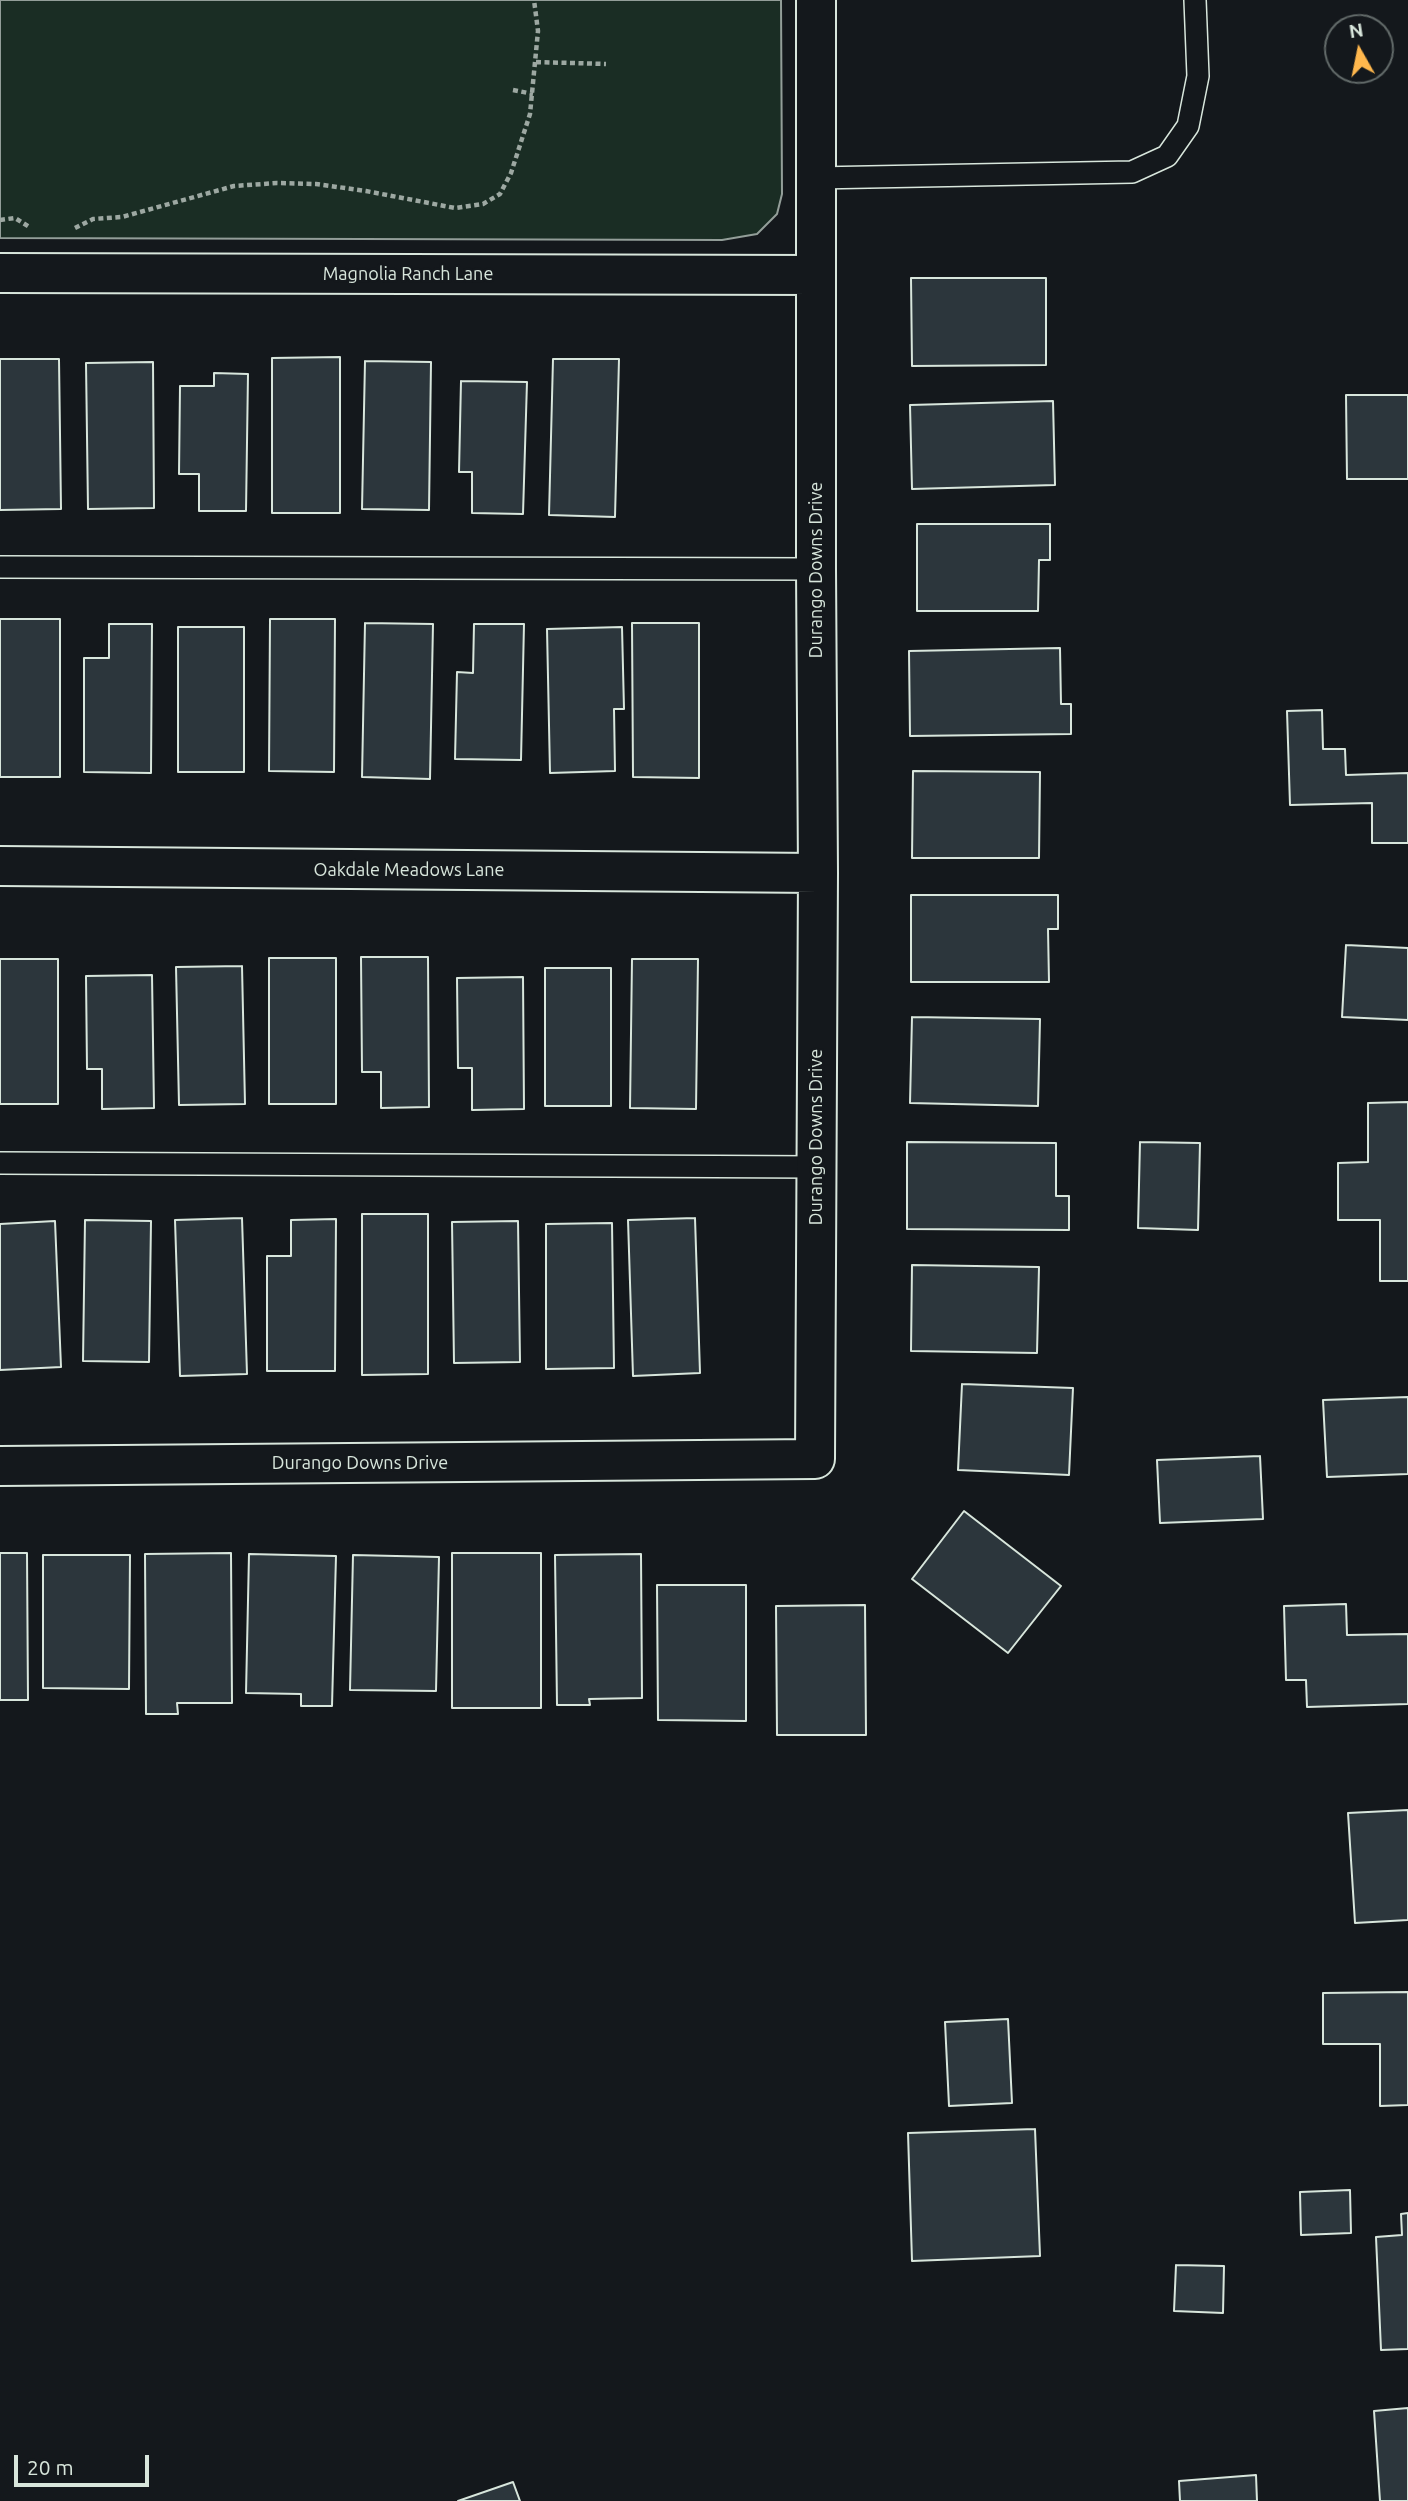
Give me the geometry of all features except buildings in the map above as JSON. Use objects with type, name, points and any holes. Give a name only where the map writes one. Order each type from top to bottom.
[{"type":"street","name":"Durango Downs Drive","points":[[0,1466],[815,1460],[818,873],[816,0]]},
{"type":"street","name":"Magnolia Ranch Lane","points":[[0,273],[816,275]]},
{"type":"street","name":"Oakdale Meadows Lane","points":[[0,866],[818,873]]},
{"type":"lane","points":[[816,178],[1132,172],[1167,156],[1188,125],[1198,76],[1195,0]]},
{"type":"lane","points":[[0,567],[816,569]]},
{"type":"lane","points":[[0,1163],[816,1167]]},
{"type":"path","points":[[65,228],[77,228],[93,219],[122,217],[234,186],[277,183],[316,184],[366,191],[455,208],[483,204],[500,194],[522,144],[537,62],[538,31],[534,0]]},
{"type":"path","points":[[537,62],[606,64]]},
{"type":"path","points":[[513,90],[533,94]]},
{"type":"path","points":[[0,220],[15,218],[29,228],[41,228]]},
{"type":"green space","points":[[0,0],[781,0],[782,194],[777,214],[757,234],[722,240],[0,238]]}]
